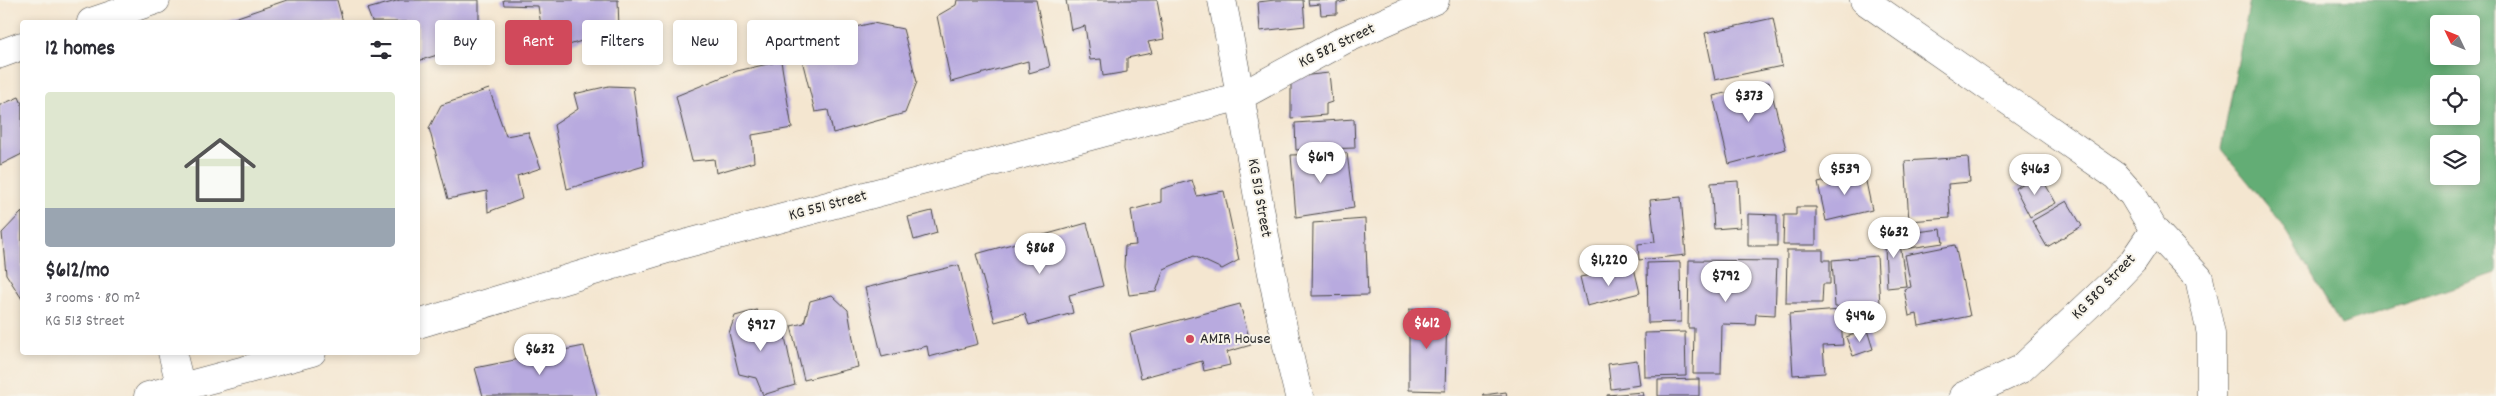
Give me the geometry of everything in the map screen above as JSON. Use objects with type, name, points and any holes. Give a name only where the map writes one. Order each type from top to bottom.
[{"type":"street","points":[[97,20],[156,0]]},
{"type":"street","name":"KG 513 Street","points":[[1222,0],[1242,96],[1282,330],[1299,396]]},
{"type":"street","name":"KG 582 Street","points":[[1242,96],[1344,40],[1435,0]]},
{"type":"street","points":[[1864,0],[2116,176],[2133,195],[2154,230],[2199,278],[2211,334],[2211,396]]},
{"type":"street","points":[[0,54],[20,47]]},
{"type":"street","name":"KG 551 Street","points":[[420,323],[677,246],[1242,96]]},
{"type":"street","name":"KG 580 Street","points":[[1963,396],[2021,369],[2112,283],[2133,260],[2154,230]]},
{"type":"street","points":[[173,355],[182,391]]},
{"type":"street","points":[[148,396],[182,391],[302,355]]},
{"type":"green space","points":[[2250,0],[2496,0],[2496,273],[2341,325],[2281,222],[2221,149]]},
{"type":"building","points":[[287,0],[337,0],[342,20],[229,20]]},
{"type":"building","points":[[400,0],[479,0],[479,20],[435,20],[435,56],[420,60],[420,20],[371,20],[367,9]]},
{"type":"building","points":[[503,0],[618,0],[619,20],[582,20],[582,41],[572,44],[572,20],[540,20],[538,6],[504,5]]},
{"type":"building","points":[[957,0],[1036,0],[1050,67],[1029,73],[1028,61],[951,82],[937,16],[956,5]]},
{"type":"building","points":[[1066,0],[1157,0],[1164,39],[1148,42],[1152,53],[1127,58],[1127,72],[1103,76],[1101,59],[1090,60],[1085,26],[1071,30]]},
{"type":"building","points":[[1303,0],[1305,26],[1260,31],[1258,2]]},
{"type":"building","points":[[1308,0],[1346,1],[1337,3],[1337,14],[1321,15],[1320,4],[1309,5]]},
{"type":"building","points":[[1773,18],[1782,66],[1715,80],[1705,33]]},
{"type":"building","points":[[873,23],[903,29],[917,82],[905,113],[833,133],[828,110],[815,112],[803,65],[858,65],[858,26]]},
{"type":"building","points":[[763,65],[782,65],[792,128],[752,135],[754,162],[716,173],[714,159],[692,161],[676,96],[737,71]]},
{"type":"building","points":[[1329,73],[1332,102],[1326,104],[1326,115],[1291,118],[1291,77]]},
{"type":"building","points":[[1769,82],[1786,149],[1729,164],[1713,96]]},
{"type":"building","points":[[609,86],[633,87],[644,166],[567,189],[554,125],[578,109],[574,94]]},
{"type":"building","points":[[489,89],[506,136],[528,132],[541,168],[517,176],[522,199],[488,212],[487,191],[448,199],[429,128],[441,105]]},
{"type":"building","points":[[19,97],[20,99],[20,155],[0,165],[0,105]]},
{"type":"building","points":[[1354,119],[1355,148],[1296,150],[1295,123]]},
{"type":"building","points":[[1347,153],[1354,208],[1296,217],[1291,155]]},
{"type":"building","points":[[1968,157],[1970,182],[1948,184],[1950,218],[1909,221],[1905,161]]},
{"type":"building","points":[[1864,172],[1872,210],[1826,221],[1818,183]]},
{"type":"building","points":[[2040,175],[2056,203],[2030,217],[2015,188]]},
{"type":"building","points":[[1192,180],[1197,196],[1224,191],[1239,260],[1222,269],[1194,256],[1164,269],[1156,292],[1129,295],[1124,267],[1125,246],[1136,245],[1131,210],[1161,202],[1161,189]]},
{"type":"building","points":[[1738,181],[1740,227],[1714,229],[1711,183]]},
{"type":"building","points":[[1681,197],[1686,255],[1639,260],[1638,244],[1655,242],[1650,200]]},
{"type":"building","points":[[2067,201],[2082,226],[2047,247],[2032,221]]},
{"type":"building","points":[[1796,207],[1816,207],[1816,245],[1783,245],[1784,215],[1796,215]]},
{"type":"building","points":[[932,211],[937,233],[914,240],[908,217]]},
{"type":"building","points":[[20,214],[20,296],[6,274],[2,233]]},
{"type":"building","points":[[1748,214],[1777,215],[1777,246],[1748,246]]},
{"type":"building","points":[[1365,219],[1368,295],[1312,296],[1313,223]]},
{"type":"building","points":[[1087,223],[1103,286],[1069,295],[1073,313],[1029,325],[1025,314],[995,322],[976,254]]},
{"type":"building","points":[[1884,228],[1898,229],[1906,286],[1887,288]]},
{"type":"building","points":[[1941,229],[1943,243],[1903,249],[1901,234]]},
{"type":"building","points":[[1955,245],[1970,316],[1919,326],[1917,314],[1909,316],[1904,289],[1911,287],[1905,255]]},
{"type":"building","points":[[1787,250],[1823,250],[1823,260],[1830,260],[1830,284],[1823,284],[1822,303],[1786,303]]},
{"type":"building","points":[[1877,256],[1880,304],[1835,307],[1832,260]]},
{"type":"building","points":[[1689,260],[1777,261],[1775,315],[1756,314],[1755,325],[1722,324],[1721,374],[1693,374],[1694,328],[1688,328]]},
{"type":"building","points":[[1680,262],[1681,322],[1648,323],[1647,263]]},
{"type":"building","points":[[959,265],[978,344],[929,357],[927,346],[882,357],[865,288]]},
{"type":"building","points":[[1634,268],[1640,293],[1587,306],[1580,277],[1603,273],[1604,276]]},
{"type":"building","points":[[832,295],[848,310],[858,367],[804,380],[791,326],[804,323],[810,301]]},
{"type":"building","name":"AMIR House","points":[[1240,304],[1251,345],[1227,352],[1230,365],[1204,371],[1202,361],[1141,378],[1130,333]]},
{"type":"building","points":[[1409,309],[1447,312],[1445,391],[1409,390]]},
{"type":"building","points":[[757,310],[771,330],[783,327],[795,385],[763,395],[756,378],[739,374],[729,333],[735,316]]},
{"type":"building","points":[[1840,310],[1843,345],[1823,346],[1825,373],[1793,375],[1789,314]]},
{"type":"building","points":[[1867,330],[1873,349],[1853,356],[1846,337]]},
{"type":"building","points":[[1685,332],[1686,376],[1645,377],[1644,333]]},
{"type":"building","points":[[584,346],[597,396],[483,396],[475,368]]},
{"type":"building","points":[[1637,360],[1640,385],[1611,389],[1608,364]]},
{"type":"building","points":[[1699,379],[1699,396],[1658,396],[1658,380]]},
{"type":"building","points":[[1506,392],[1507,396],[1483,396],[1483,395]]},
{"type":"building","points":[[1643,392],[1644,396],[1607,396],[1607,395]]},
{"type":"place","name":"AMIR House","points":[[1190,339]]}]
